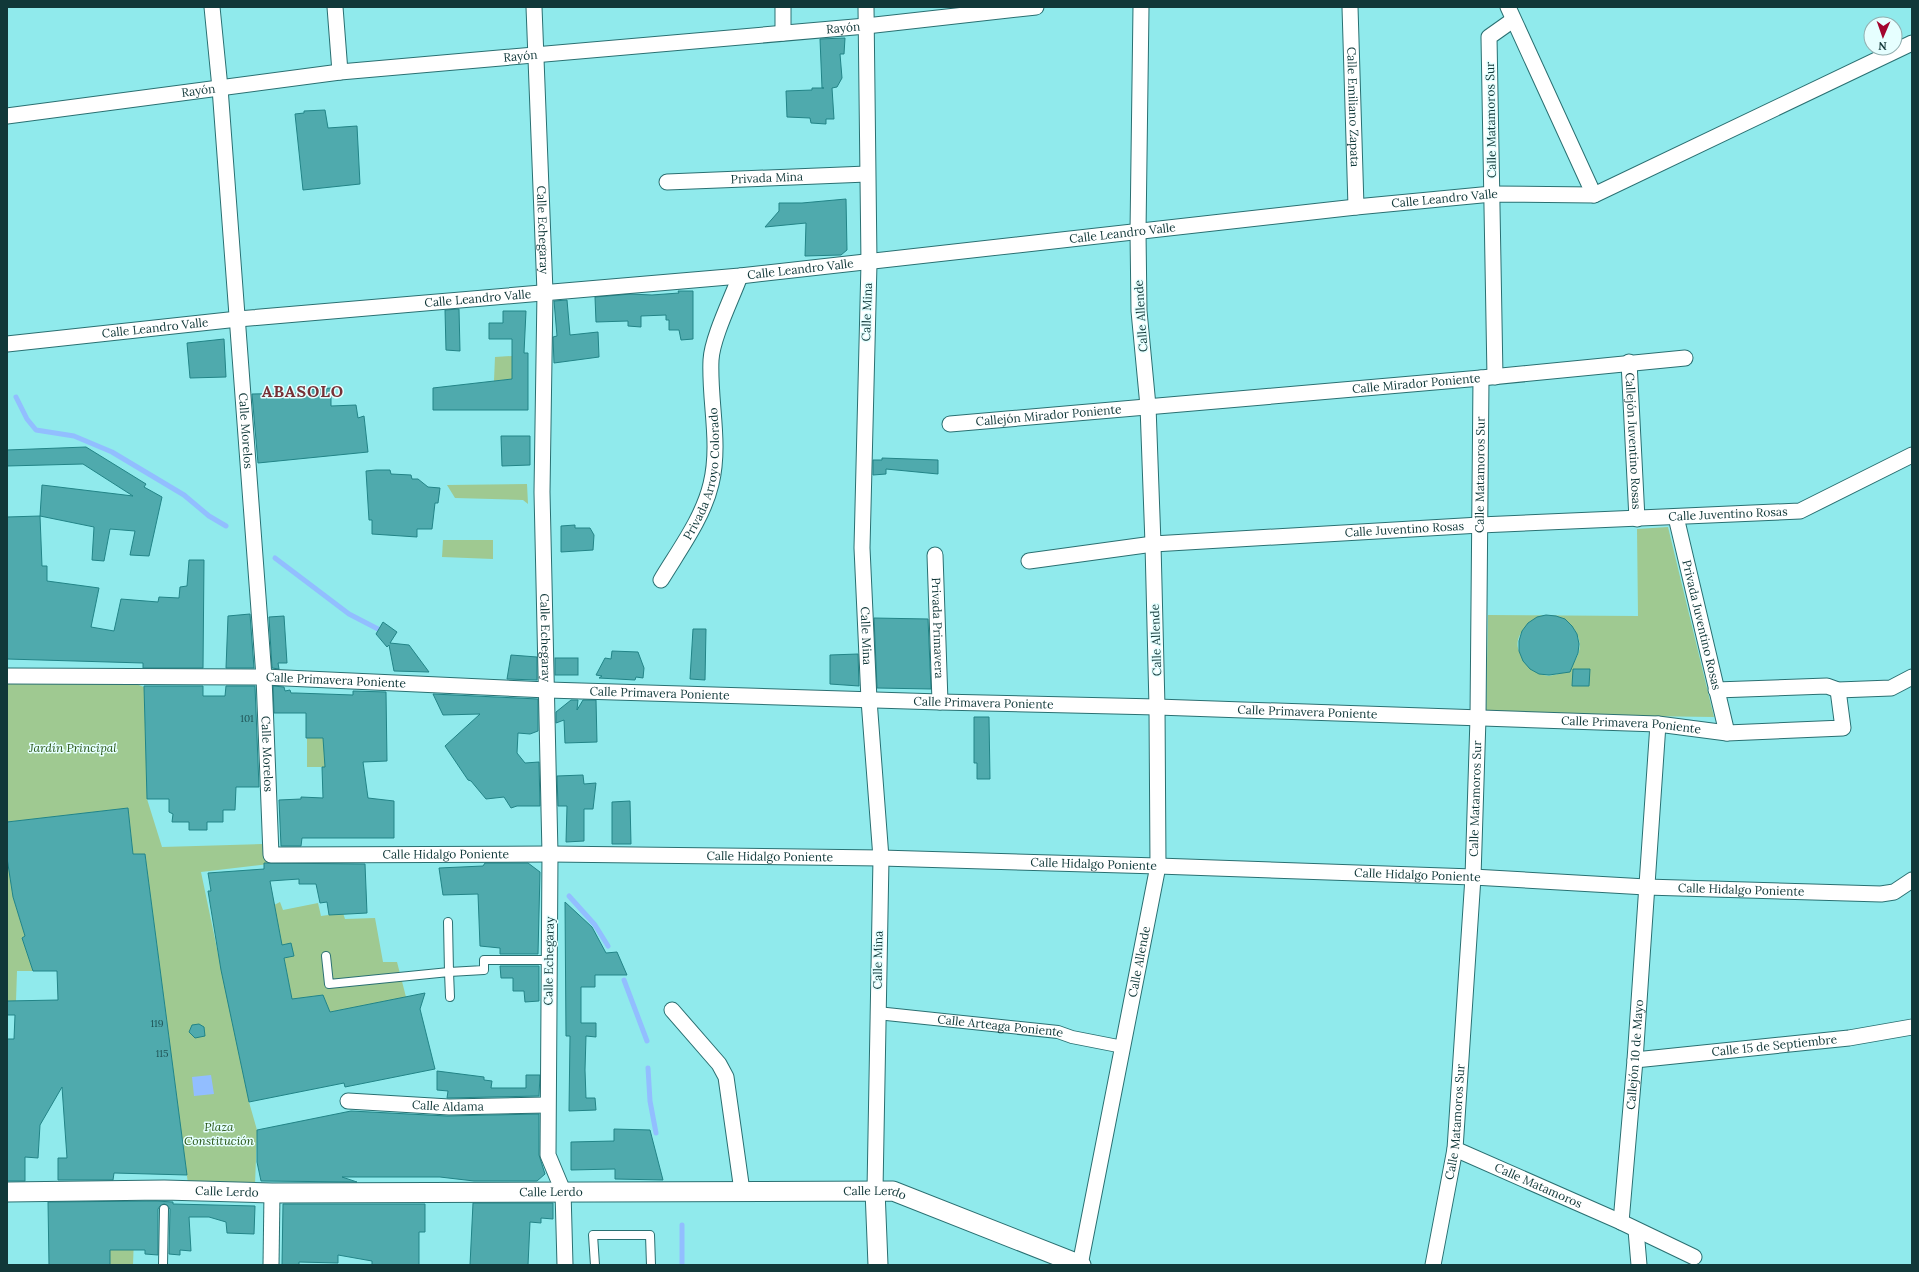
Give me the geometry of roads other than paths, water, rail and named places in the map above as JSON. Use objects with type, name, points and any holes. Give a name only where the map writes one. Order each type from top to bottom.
[{"type":"street","name":"Calle Morelos","points":[[212,7],[220,88],[238,319],[264,677],[271,855]]},
{"type":"street","points":[[335,7],[340,72]]},
{"type":"street","name":"Calle Echegaray","points":[[534,7],[544,292],[542,492],[548,690],[550,854],[547,1105],[548,1154],[563,1192],[565,1265]]},
{"type":"street","points":[[783,7],[783,33]]},
{"type":"street","name":"Calle Mina","points":[[866,7],[869,263],[862,548],[869,700],[881,858],[875,1190],[878,1265]]},
{"type":"street","name":"Rayón","points":[[7,116],[340,72],[866,26],[1036,7]]},
{"type":"street","name":"Calle Allende","points":[[1080,1265],[1158,866],[1157,707],[1153,544],[1148,406],[1139,311],[1138,232],[1141,7]]},
{"type":"street","name":"Calle Emiliano Zapata","points":[[1350,7],[1356,207]]},
{"type":"street","points":[[1510,13],[1594,195],[1912,43]]},
{"type":"street","name":"Calle Matamoros Sur","points":[[1433,1265],[1455,1150],[1473,877],[1478,718],[1480,525],[1488,377],[1492,194],[1490,37],[1510,13]]},
{"type":"street","name":"Privada Mina","points":[[667,182],[867,174]]},
{"type":"street","name":"Calle Leandro Valle","points":[[7,344],[238,319],[740,276],[869,263],[1356,207],[1492,194],[1594,195]]},
{"type":"street","name":"Privada Arroyo Colorado","points":[[660,580],[698,518],[711,484],[716,443],[711,359],[714,344],[740,276]]},
{"type":"street","name":"Calle Mirador Poniente","points":[[1148,406],[1488,377],[1629,362],[1685,358]]},
{"type":"street","name":"Callejón Juventino Rosas","points":[[1629,362],[1637,519]]},
{"type":"street","name":"Callejón Mirador Poniente","points":[[950,424],[1148,406]]},
{"type":"street","name":"Calle Juventino Rosas","points":[[1153,544],[1480,525],[1800,511],[1912,455]]},
{"type":"street","name":"Privada Juventino Rosas","points":[[1676,517],[1727,733]]},
{"type":"street","points":[[1029,561],[1153,544]]},
{"type":"street","name":"Privada Primavera","points":[[935,555],[940,702]]},
{"type":"street","name":"Calle Primavera Poniente","points":[[7,676],[264,677],[548,690],[1157,707],[1658,724],[1727,733],[1844,728],[1838,690]]},
{"type":"street","points":[[1716,690],[1827,686],[1838,690],[1891,688],[1912,677]]},
{"type":"street","points":[[1646,887],[1658,724]]},
{"type":"street","name":"Calle Hidalgo Poniente","points":[[271,855],[550,854],[881,858],[1473,877],[1646,887],[1880,894],[1894,892],[1912,880]]},
{"type":"street","name":"Callejón 10 de Mayo","points":[[1621,1222],[1635,1060],[1646,887]]},
{"type":"street","points":[[672,1010],[719,1064],[726,1077],[742,1191]]},
{"type":"street","name":"Calle Arteaga Poniente","points":[[877,1013],[1058,1032],[1072,1037],[1123,1047]]},
{"type":"street","name":"Calle 15 de Septiembre","points":[[1635,1060],[1849,1038],[1912,1027]]},
{"type":"street","name":"Calle Aldama","points":[[348,1101],[449,1107],[547,1105]]},
{"type":"street","name":"Calle Matamoros","points":[[1455,1150],[1621,1222],[1694,1257]]},
{"type":"street","name":"Calle Lerdo","points":[[7,1192],[392,1195],[563,1192],[893,1191],[1080,1265]]},
{"type":"street","points":[[271,1265],[272,1193]]},
{"type":"street","points":[[1636,1230],[1639,1265]]},
{"type":"lane","points":[[448,922],[450,996]]},
{"type":"lane","points":[[326,956],[329,984],[484,970],[484,960],[549,960]]},
{"type":"lane","points":[[163,1265],[164,1209]]},
{"type":"lane","points":[[595,1265],[594,1235],[650,1235],[651,1265]]},
{"type":"water","points":[[211,1075],[214,1094],[194,1096],[192,1077]]},
{"type":"waterway","points":[[16,397],[27,419],[36,430],[74,436],[112,452],[184,495],[209,516],[226,526]]},
{"type":"waterway","points":[[275,558],[349,614],[378,629]]},
{"type":"waterway","points":[[569,896],[595,925],[608,946]]},
{"type":"waterway","points":[[624,980],[647,1041]]},
{"type":"waterway","points":[[648,1068],[650,1101],[656,1133]]},
{"type":"waterway","points":[[682,1225],[682,1265]]},
{"type":"district","name":"ABASOLO","points":[[303,391]]},
{"type":"park label","name":"Jardín Principal","points":[[73,748]]},
{"type":"park label","name":"Plaza Constitución","points":[[219,1134]]}]
